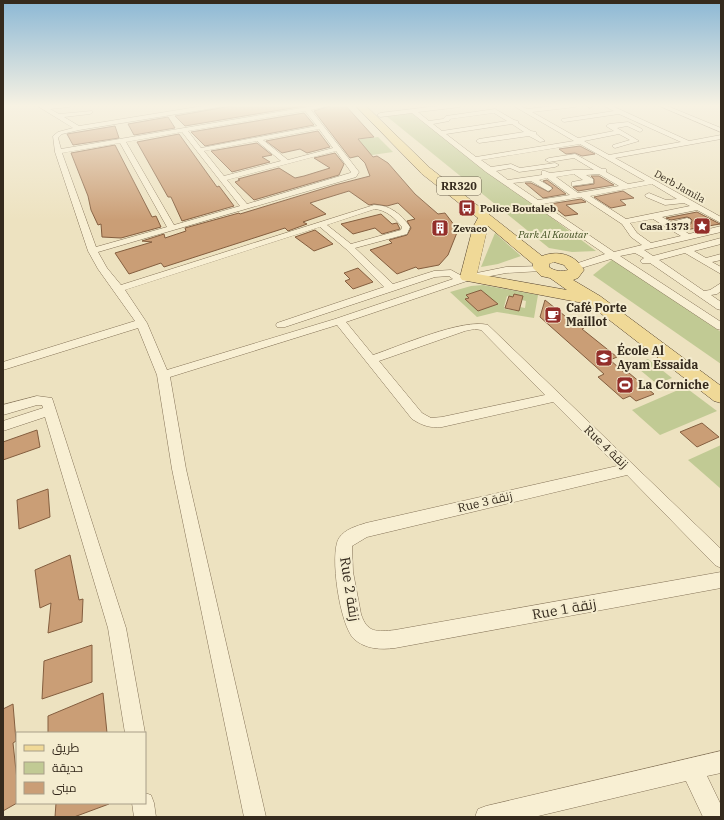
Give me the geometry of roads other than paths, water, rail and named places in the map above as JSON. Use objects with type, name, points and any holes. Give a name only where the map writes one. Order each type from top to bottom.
[{"type":"main road","name":"RR320","points":[[398,143],[426,171],[527,250],[558,266],[607,296],[721,382]]},
{"type":"main road","name":"RR320","points":[[411,143],[443,173],[538,246],[594,300],[721,396]]},
{"type":"main road","points":[[485,218],[480,227],[464,278],[594,300]]},
{"type":"street","points":[[56,143],[93,251],[103,269],[142,322],[163,375],[179,469],[255,817]]},
{"type":"street","points":[[58,152],[109,143]]},
{"type":"street","points":[[123,143],[172,227]]},
{"type":"street","points":[[194,143],[245,207]]},
{"type":"street","points":[[199,150],[235,143]]},
{"type":"street","points":[[263,143],[286,162]]},
{"type":"street","points":[[93,251],[353,175],[355,172],[332,143]]},
{"type":"street","points":[[454,143],[610,256],[629,266],[721,327]]},
{"type":"street","points":[[459,147],[482,144],[481,143]]},
{"type":"street","points":[[499,143],[504,147]]},
{"type":"street","points":[[530,143],[554,162],[571,179],[583,195]]},
{"type":"street","points":[[474,159],[538,149],[560,143]]},
{"type":"street","name":"Derb Jamila","points":[[585,143],[721,220]]},
{"type":"street","points":[[622,143],[614,145],[629,153]]},
{"type":"street","points":[[667,143],[672,146]]},
{"type":"street","points":[[581,159],[687,143]]},
{"type":"street","points":[[491,149],[518,145],[526,151]]},
{"type":"street","points":[[222,179],[337,150]]},
{"type":"street","points":[[489,170],[511,166],[519,170],[537,167],[574,156],[627,186]]},
{"type":"street","points":[[508,182],[548,176],[590,181],[571,164]]},
{"type":"street","points":[[571,179],[580,172],[625,166]]},
{"type":"street","points":[[537,167],[548,176],[583,195],[625,222],[634,235],[649,246]]},
{"type":"street","points":[[533,179],[548,189]]},
{"type":"street","points":[[537,203],[652,182]]},
{"type":"street","points":[[649,194],[665,203],[686,200]]},
{"type":"street","points":[[119,289],[377,207],[390,210],[406,226],[406,230],[404,232],[349,248]]},
{"type":"street","points":[[625,222],[698,207]]},
{"type":"street","points":[[655,216],[688,237]]},
{"type":"street","points":[[670,225],[687,221]]},
{"type":"street","points":[[321,224],[349,248],[392,289]]},
{"type":"street","points":[[163,375],[339,321],[464,278],[506,270],[558,266],[610,256],[721,229]]},
{"type":"street","points":[[629,266],[721,241]]},
{"type":"street","points":[[708,244],[721,252]]},
{"type":"street","points":[[636,250],[721,308]]},
{"type":"street","points":[[686,250],[721,271]]},
{"type":"street","points":[[558,266],[610,256]]},
{"type":"street","points":[[704,260],[721,257]]},
{"type":"street","points":[[281,325],[440,273],[455,274],[464,278]]},
{"type":"street","points":[[702,294],[713,292],[721,286]]},
{"type":"street","points":[[339,321],[420,419],[430,422],[449,421],[555,397]]},
{"type":"street","points":[[3,366],[142,322]]},
{"type":"street","name":"Rue 4 زنقة","points":[[370,360],[470,326],[484,328],[491,333],[721,560]]},
{"type":"street","points":[[3,410],[43,399],[47,401],[117,628],[135,732]]},
{"type":"street","points":[[3,426],[50,411]]},
{"type":"street","name":"Rue 3 زنقة","points":[[344,544],[351,536],[366,530],[629,469]]},
{"type":"street","name":"Rue 2 زنقة","points":[[344,544],[344,565],[351,612],[355,626],[362,634],[373,639],[389,640],[406,637]]},
{"type":"street","name":"Rue 1 زنقة","points":[[406,637],[721,580]]},
{"type":"street","points":[[500,815],[721,762]]},
{"type":"street","points":[[692,769],[715,817]]},
{"type":"street","points":[[143,804],[145,817]]},
{"type":"place","name":"Police Boutaleb","points":[[467,208]]},
{"type":"place","name":"Casa 1373","points":[[702,226]]},
{"type":"place","name":"Zevaco","points":[[440,228]]},
{"type":"place","name":"Café Porte Maillot","points":[[553,315]]},
{"type":"place","name":"École Al Ayam Essaida","points":[[604,358]]},
{"type":"place","name":"La Corniche","points":[[625,385]]},
{"type":"park label","name":"Park Al Kaoutar","points":[[553,234]]}]
